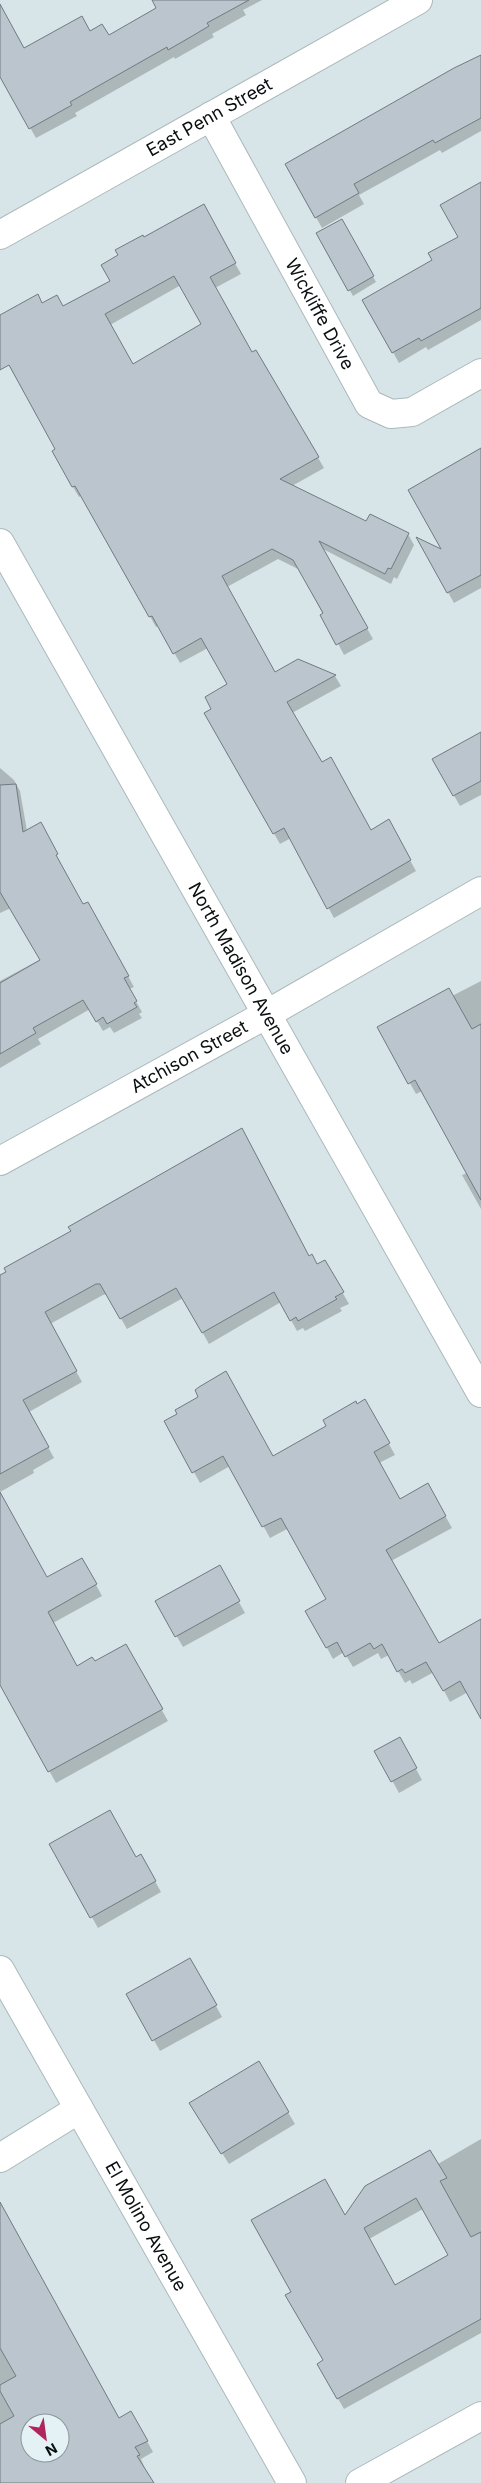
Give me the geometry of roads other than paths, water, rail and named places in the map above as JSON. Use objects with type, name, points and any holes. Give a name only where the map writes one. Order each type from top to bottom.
[{"type":"street","name":"East Penn Street","points":[[0,235],[418,0]]},
{"type":"street","name":"Wickliffe Drive","points":[[211,116],[369,404],[391,414],[412,412],[481,373]]},
{"type":"street","name":"North Madison Avenue","points":[[0,543],[481,1393]]},
{"type":"street","name":"Atchison Street","points":[[0,1161],[267,1014],[481,891]]},
{"type":"street","name":"El Molino Avenue","points":[[0,1970],[292,2483]]},
{"type":"street","points":[[0,2158],[79,2109]]},
{"type":"street","points":[[360,2483],[481,2416]]}]
